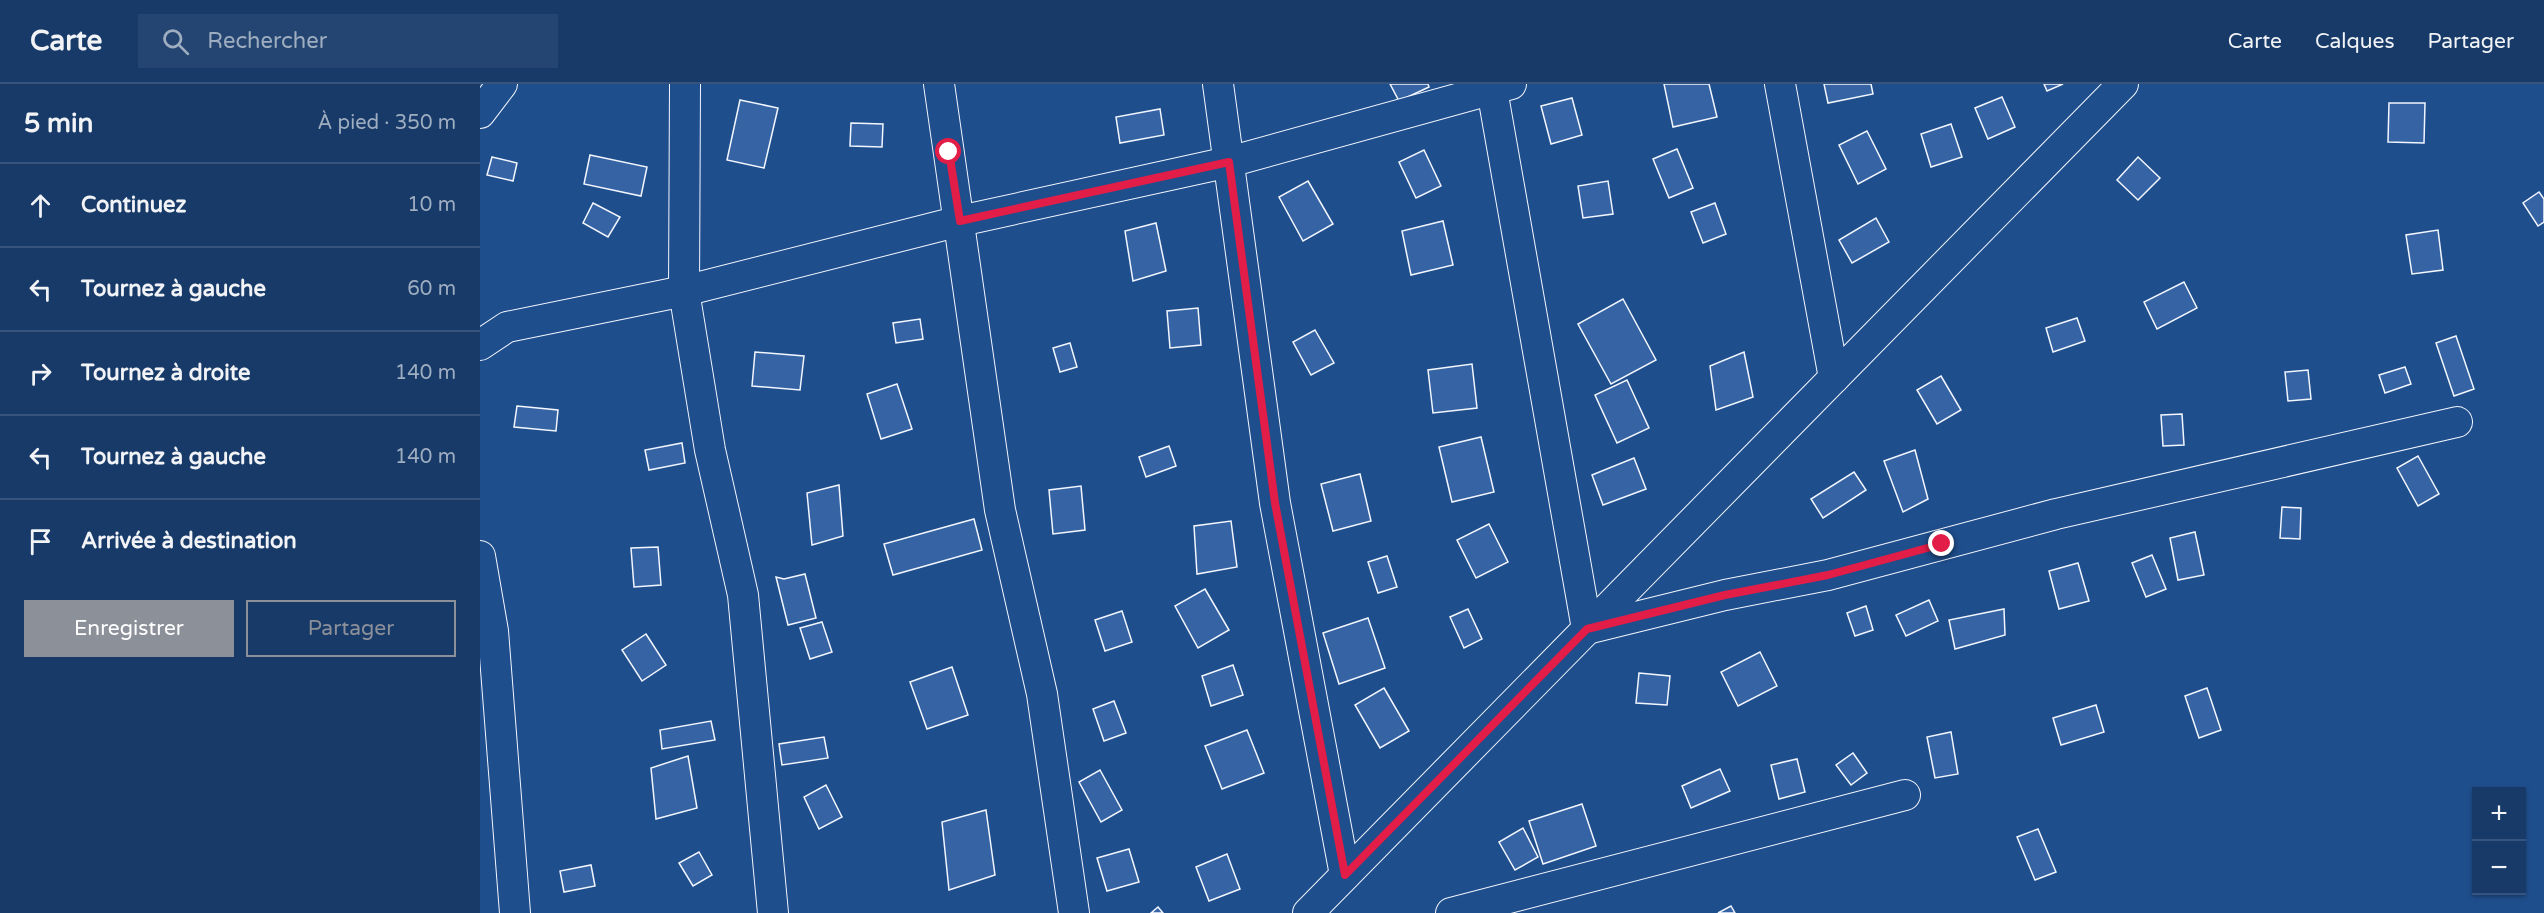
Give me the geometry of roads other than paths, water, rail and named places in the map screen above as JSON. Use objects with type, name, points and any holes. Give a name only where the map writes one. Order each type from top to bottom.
[{"type":"street","points":[[480,113],[502,84]]},
{"type":"street","points":[[686,84],[684,291],[710,450],[743,596],[773,913]]},
{"type":"street","points":[[939,84],[1000,510],[1042,694],[1074,913]]},
{"type":"street","points":[[1218,84],[1275,503],[1345,875]]},
{"type":"street","points":[[1780,84],[1834,378]]},
{"type":"street","points":[[1308,913],[2123,84]]},
{"type":"street","points":[[480,345],[507,327],[684,291],[960,221],[1229,162],[1498,86],[1587,629]]},
{"type":"street","points":[[1587,629],[1725,595],[1828,575],[2056,514],[2457,422]]},
{"type":"street","points":[[480,556],[493,631],[515,913]]},
{"type":"street","points":[[1451,913],[1905,795]]}]
